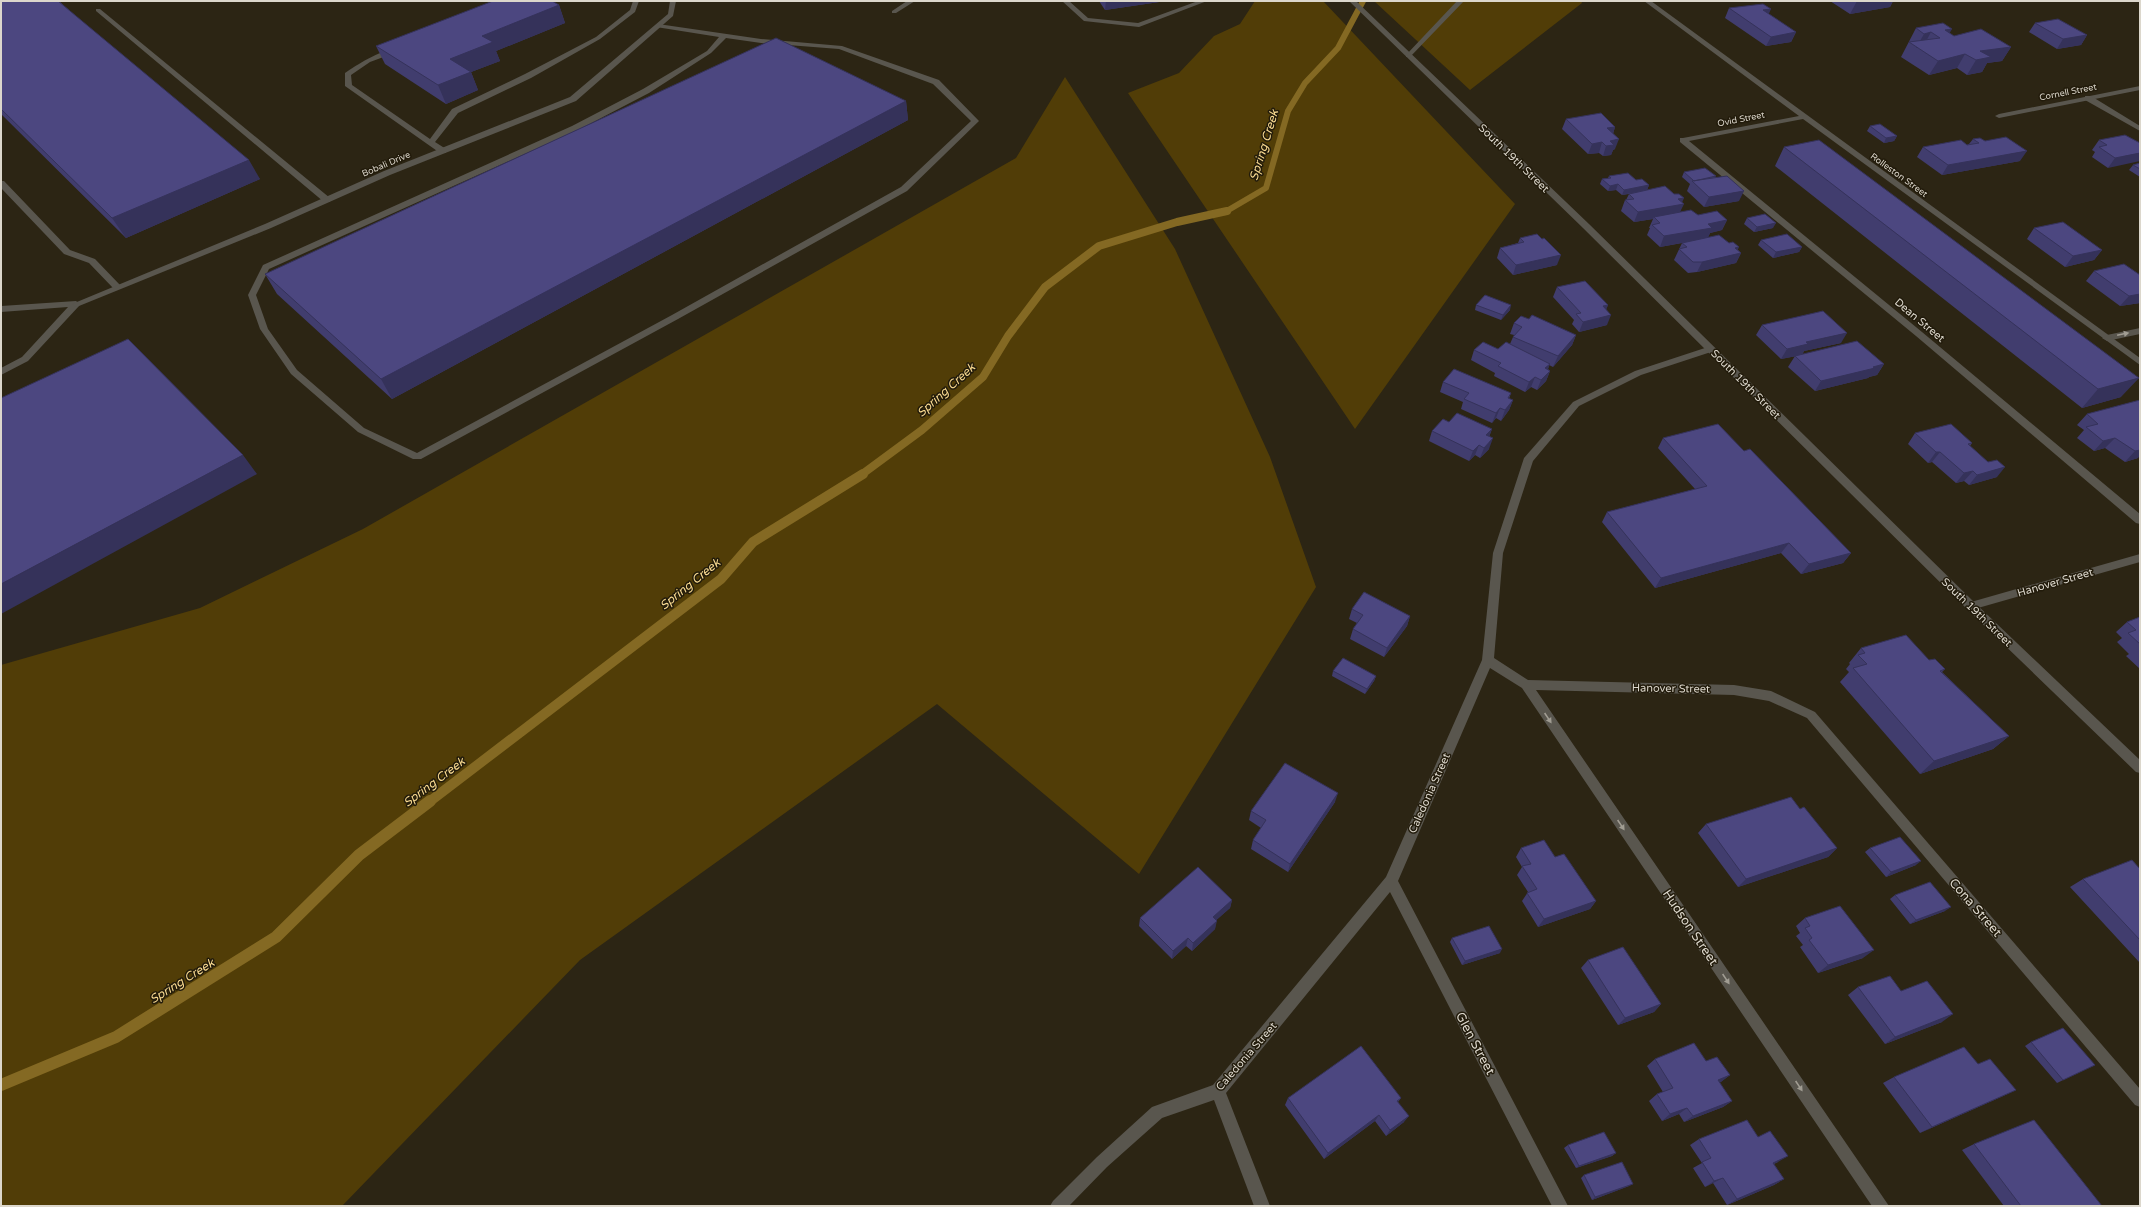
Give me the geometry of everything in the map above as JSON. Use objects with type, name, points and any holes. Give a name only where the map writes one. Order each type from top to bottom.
[{"type":"street","points":[[430,143],[455,111],[528,76],[598,38],[633,11],[636,1]]},
{"type":"street","name":"Bobali Drive","points":[[76,304],[442,151],[573,99],[671,15],[673,1]]},
{"type":"street","points":[[894,12],[912,1]]},
{"type":"street","points":[[1065,1],[1086,20],[1139,25],[1204,1]]},
{"type":"street","name":"South 19th Street","points":[[1352,1],[1711,349],[1971,606],[2140,768]]},
{"type":"street","points":[[1408,56],[1461,1]]},
{"type":"street","name":"Rolleston Street","points":[[1647,1],[1803,117],[2140,362]]},
{"type":"street","points":[[98,10],[327,200]]},
{"type":"street","points":[[658,26],[761,41],[840,47],[936,82],[974,122],[904,189],[675,317],[417,457],[361,430],[294,372],[264,329],[252,295],[266,267],[575,128],[646,90],[709,52],[724,36]]},
{"type":"street","points":[[402,48],[368,62],[348,74],[349,86],[442,151]]},
{"type":"street","name":"Cornell Street","points":[[1999,116],[2140,88]]},
{"type":"street","points":[[2088,98],[2140,129]]},
{"type":"street","name":"Ovid Street","points":[[1683,140],[1803,117]]},
{"type":"street","name":"Dean Street","points":[[1683,140],[1919,334],[2140,520]]},
{"type":"street","points":[[1,183],[67,252],[92,261],[117,287]]},
{"type":"street","points":[[1,309],[76,304]]},
{"type":"street","points":[[1,372],[26,359],[76,304]]},
{"type":"street","points":[[2106,338],[2140,331]]},
{"type":"street","name":"Caledonia Street","points":[[1058,1206],[1102,1162],[1157,1112],[1218,1091],[1391,881],[1488,660],[1498,553],[1528,460],[1576,404],[1638,372],[1711,349]]},
{"type":"street","name":"Hanover Street","points":[[1971,606],[2140,558]]},
{"type":"street","name":"Hudson Street","points":[[1488,660],[1526,686],[1881,1206]]},
{"type":"street","name":"Hanover Street","points":[[1526,686],[1734,690],[1771,696],[1811,715]]},
{"type":"street","name":"Cona Street","points":[[1811,715],[2140,1100]]},
{"type":"street","name":"Glen Street","points":[[1391,881],[1560,1206]]},
{"type":"street","points":[[1218,1091],[1262,1206]]},
{"type":"shaded area","points":[[1255,1],[1323,1],[1515,204],[1355,429],[1128,93],[1179,73],[1214,36],[1240,24]]},
{"type":"shaded area","points":[[1374,1],[1581,1],[1582,3],[1470,90]]},
{"type":"shaded area","points":[[1065,77],[1175,249],[1270,457],[1316,587],[1139,874],[937,704],[580,960],[342,1206],[1,1206],[1,665],[200,608],[363,529],[1016,158]]},
{"type":"building","points":[[1,1],[58,1],[249,160],[112,218],[1,109]]},
{"type":"building","points":[[493,1],[552,1],[559,5],[482,36],[493,42],[450,59],[471,72],[438,85],[376,46]]},
{"type":"building","points":[[1763,4],[1771,9],[1763,10],[1796,32],[1771,37],[1729,8]]},
{"type":"building","points":[[2058,19],[2087,35],[2063,39],[2035,23]]},
{"type":"building","points":[[1943,23],[1952,29],[1945,30],[1954,36],[1981,29],[2011,47],[1980,51],[1991,57],[1976,60],[1965,54],[1938,61],[1909,42],[1940,38],[1931,32],[1924,34],[1916,28]]},
{"type":"building","points":[[776,38],[906,101],[381,379],[265,274]]},
{"type":"building","points":[[1601,113],[1615,127],[1607,128],[1619,139],[1610,141],[1614,145],[1606,146],[1602,142],[1592,144],[1566,119]]},
{"type":"building","points":[[1880,124],[1897,136],[1886,138],[1870,126]]},
{"type":"building","points":[[2125,135],[2140,143],[2140,153],[2115,158],[2099,147],[2107,145],[2099,140]]},
{"type":"building","points":[[2006,137],[2027,151],[1948,165],[1923,147],[1961,140],[1967,145],[1979,143],[1973,139],[1980,138],[1985,141]]},
{"type":"building","points":[[1819,140],[2139,378],[2098,389],[1784,147]]},
{"type":"building","points":[[2140,163],[2140,169],[2133,165]]},
{"type":"building","points":[[1705,168],[1716,176],[1694,181],[1684,172]]},
{"type":"building","points":[[1628,173],[1636,180],[1642,179],[1649,185],[1624,190],[1618,184],[1610,186],[1602,179],[1611,178],[1609,176]]},
{"type":"building","points":[[1727,176],[1744,191],[1709,197],[1692,181]]},
{"type":"building","points":[[1665,186],[1674,194],[1679,194],[1684,198],[1678,199],[1684,204],[1638,212],[1625,200],[1634,199],[1629,194]]},
{"type":"building","points":[[1691,210],[1698,215],[1717,211],[1727,220],[1708,224],[1712,228],[1664,236],[1652,225],[1660,223],[1654,217]]},
{"type":"building","points":[[1765,214],[1776,223],[1757,227],[1747,218]]},
{"type":"building","points":[[2063,222],[2102,250],[2073,256],[2034,228]]},
{"type":"building","points":[[1537,234],[1542,239],[1544,238],[1561,255],[1516,265],[1500,248],[1524,242],[1520,238]]},
{"type":"building","points":[[1787,234],[1802,247],[1776,252],[1761,240]]},
{"type":"building","points":[[1719,235],[1729,243],[1733,242],[1739,247],[1735,248],[1741,253],[1702,262],[1693,262],[1679,249],[1687,247],[1682,243]]},
{"type":"building","points":[[2124,264],[2140,275],[2140,294],[2129,296],[2094,271]]},
{"type":"building","points":[[1585,281],[1608,305],[1603,306],[1611,315],[1583,322],[1576,314],[1581,313],[1557,287]]},
{"type":"building","points":[[1485,295],[1511,305],[1503,315],[1476,305]]},
{"type":"building","points":[[1823,311],[1847,333],[1806,342],[1808,344],[1787,349],[1762,325]]},
{"type":"building","points":[[1532,315],[1576,335],[1558,356],[1513,337],[1522,327],[1514,323],[1521,316],[1529,319]]},
{"type":"building","points":[[128,339],[243,455],[1,584],[1,398]]},
{"type":"building","points":[[1857,341],[1884,364],[1873,367],[1875,368],[1821,381],[1795,356]]},
{"type":"building","points":[[1483,342],[1498,349],[1506,342],[1550,364],[1545,368],[1550,371],[1541,380],[1535,377],[1529,382],[1498,366],[1501,363],[1474,350]]},
{"type":"building","points":[[1454,369],[1511,393],[1508,398],[1513,400],[1505,410],[1500,408],[1496,413],[1464,399],[1469,393],[1443,382]]},
{"type":"building","points":[[2140,400],[2140,450],[2135,451],[2115,438],[2103,441],[2086,427],[2098,424],[2087,414]]},
{"type":"building","points":[[1457,413],[1492,429],[1486,435],[1493,438],[1484,448],[1479,445],[1473,451],[1432,431],[1443,419],[1449,422]]},
{"type":"building","points":[[1718,424],[1744,451],[1750,449],[1851,553],[1809,564],[1789,543],[1661,578],[1607,512],[1707,486],[1663,438]]},
{"type":"building","points":[[1951,424],[1972,443],[1968,444],[1988,462],[1997,460],[2005,467],[1977,475],[1973,471],[1964,473],[1940,452],[1936,452],[1915,433]]},
{"type":"building","points":[[1364,592],[1410,616],[1387,648],[1353,629],[1363,615],[1352,609]]},
{"type":"building","points":[[2140,617],[2140,644],[2128,633],[2136,630],[2127,622]]},
{"type":"building","points":[[1906,635],[1929,660],[1935,659],[1945,669],[1940,671],[2009,736],[1934,761],[1853,668],[1867,664],[1858,655],[1865,653],[1861,648]]},
{"type":"building","points":[[1343,658],[1376,676],[1367,689],[1333,671]]},
{"type":"building","points":[[1285,763],[1338,793],[1290,864],[1253,840],[1266,820],[1251,811]]},
{"type":"building","points":[[1791,797],[1800,809],[1804,807],[1837,848],[1746,879],[1706,824]]},
{"type":"building","points":[[1900,837],[1921,861],[1891,872],[1870,848]]},
{"type":"building","points":[[1544,840],[1555,857],[1564,854],[1596,901],[1544,919],[1527,893],[1537,889],[1522,866],[1531,864],[1521,848]]},
{"type":"building","points":[[2132,860],[2140,869],[2140,940],[2083,879]]},
{"type":"building","points":[[1198,867],[1232,900],[1213,917],[1217,921],[1193,943],[1188,938],[1173,951],[1140,918]]},
{"type":"building","points":[[1930,882],[1951,907],[1916,920],[1895,895]]},
{"type":"building","points":[[1840,906],[1874,950],[1828,965],[1809,940],[1812,938],[1805,928],[1810,926],[1805,918]]},
{"type":"building","points":[[1489,926],[1502,949],[1465,961],[1452,938]]},
{"type":"building","points":[[1623,947],[1661,1004],[1625,1018],[1588,960]]},
{"type":"building","points":[[1890,976],[1901,991],[1927,981],[1953,1014],[1895,1037],[1858,987]]},
{"type":"building","points":[[2063,1028],[2095,1065],[2063,1080],[2031,1042]]},
{"type":"building","points":[[1694,1043],[1706,1061],[1717,1057],[1730,1075],[1718,1080],[1732,1101],[1693,1116],[1687,1108],[1670,1114],[1657,1094],[1673,1088],[1655,1059]]},
{"type":"building","points":[[1361,1046],[1401,1098],[1397,1101],[1409,1116],[1390,1130],[1379,1115],[1328,1153],[1288,1098]]},
{"type":"building","points":[[1964,1047],[1978,1064],[1990,1059],[2016,1090],[1932,1127],[1894,1077]]},
{"type":"building","points":[[1747,1120],[1758,1137],[1770,1131],[1788,1156],[1773,1163],[1784,1179],[1737,1199],[1723,1178],[1714,1181],[1702,1162],[1711,1158],[1699,1139]]},
{"type":"building","points":[[2034,1120],[2102,1206],[2021,1206],[1974,1144]]},
{"type":"building","points":[[1604,1132],[1616,1153],[1579,1166],[1568,1145]]},
{"type":"building","points":[[1622,1162],[1633,1184],[1595,1197],[1584,1175]]},
{"type":"waterway","name":"Spring Creek","points":[[1227,211],[1266,188],[1288,111],[1305,83],[1338,48],[1363,1]]},
{"type":"waterway","name":"Spring Creek","points":[[861,475],[922,430],[983,377],[1008,336],[1045,287],[1099,246],[1177,222],[1227,211]]},
{"type":"waterway","name":"Spring Creek","points":[[429,802],[721,579],[753,542],[863,474]]},
{"type":"waterway","name":"Spring Creek","points":[[1,1085],[116,1037],[276,937],[359,855],[430,801]]}]
